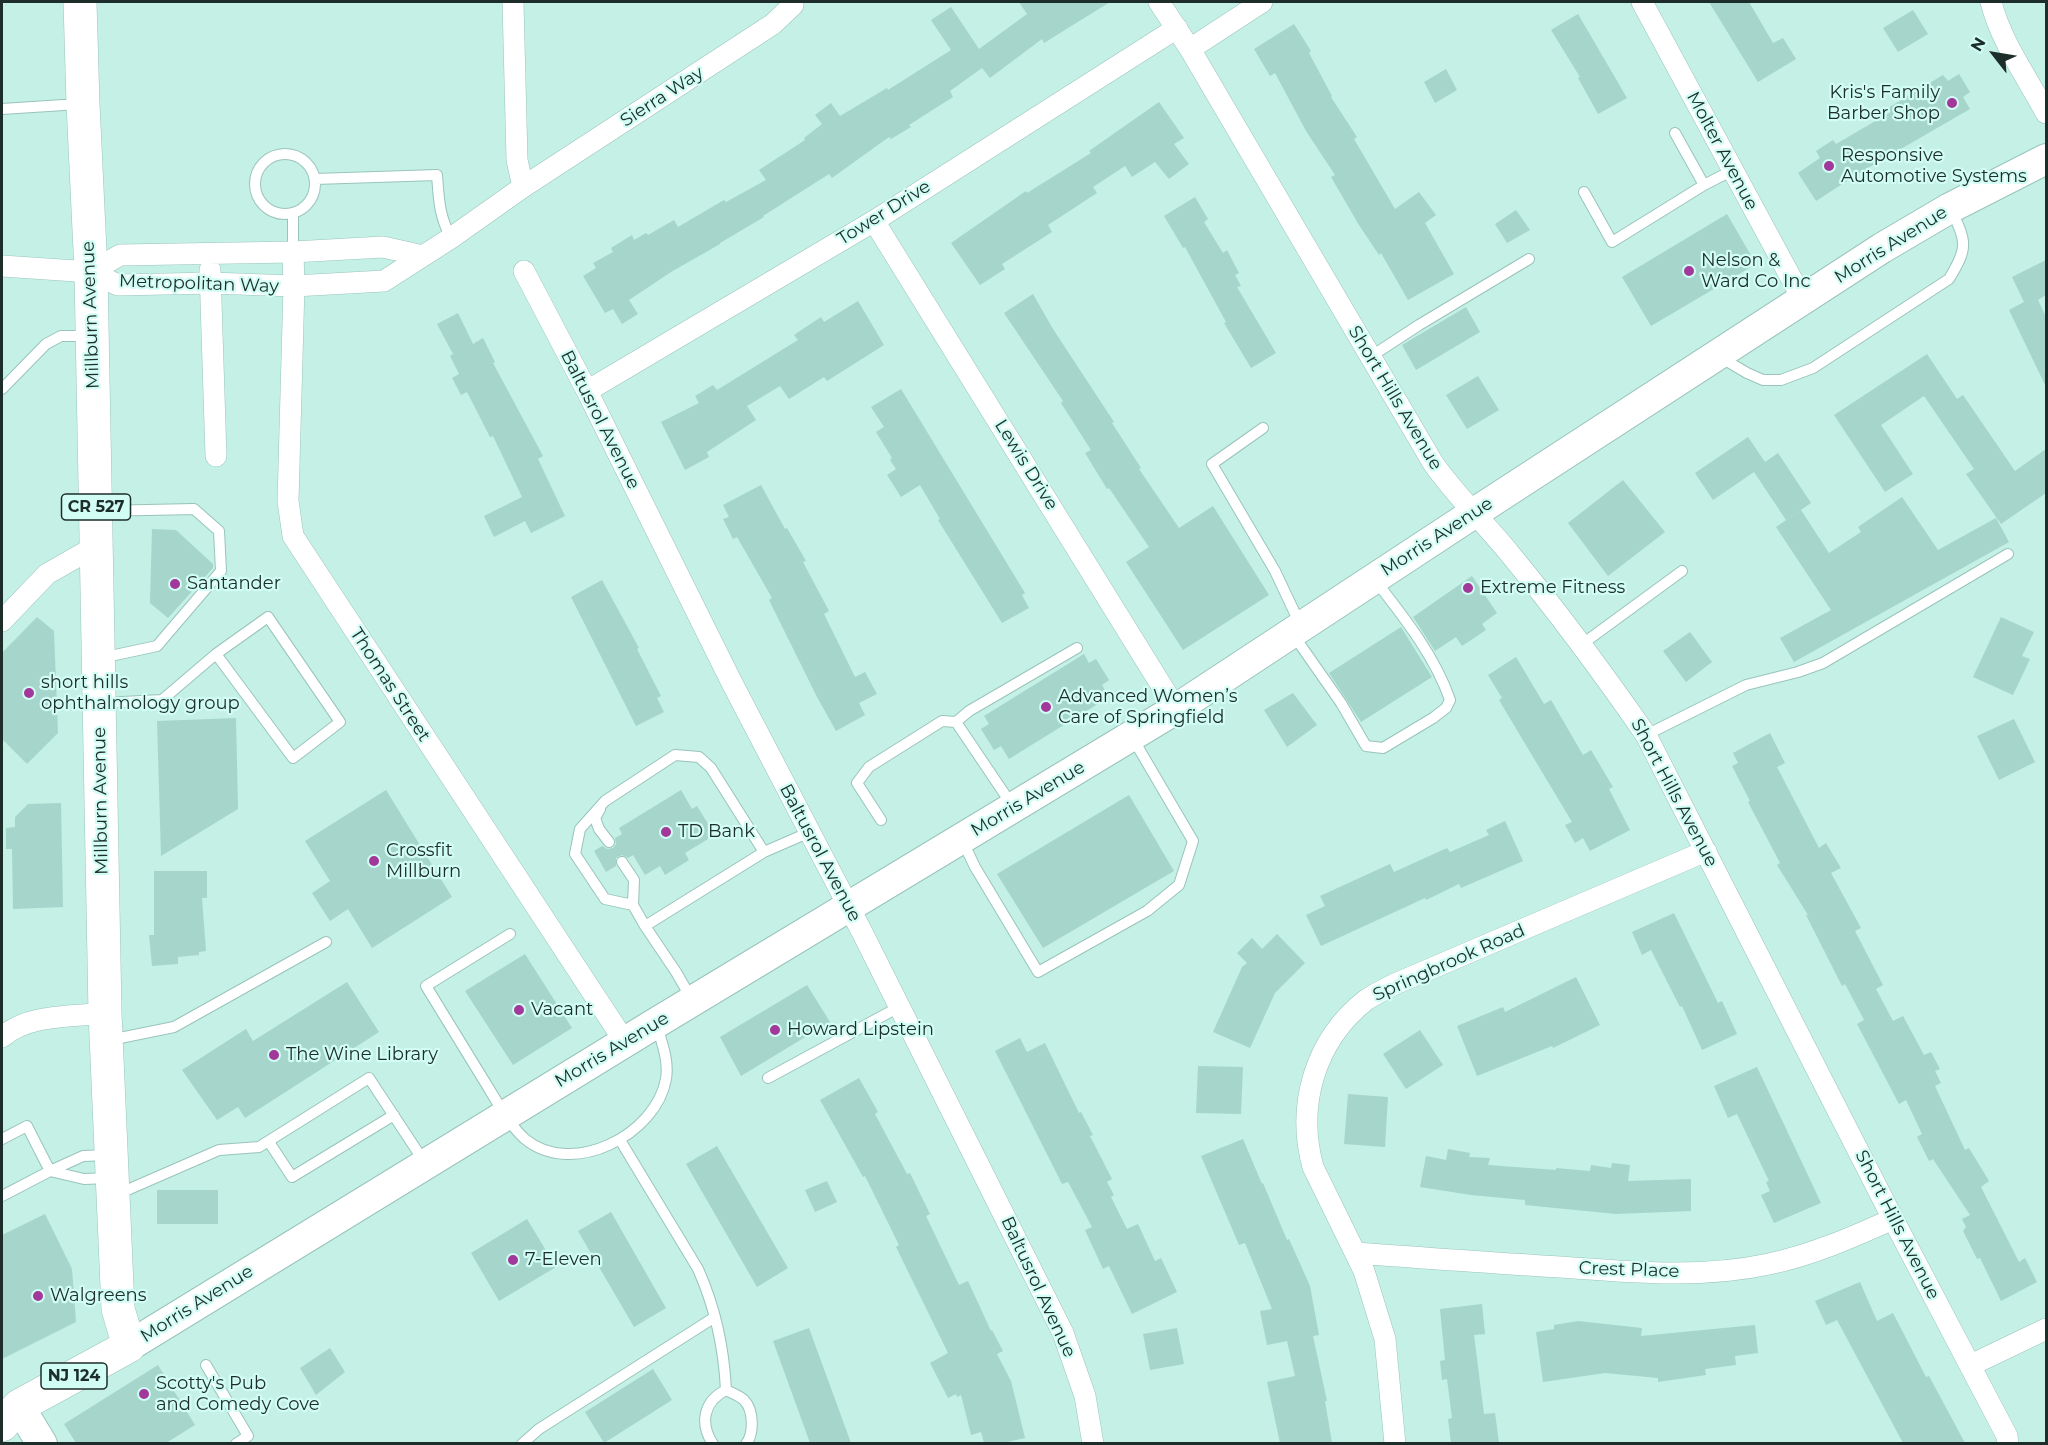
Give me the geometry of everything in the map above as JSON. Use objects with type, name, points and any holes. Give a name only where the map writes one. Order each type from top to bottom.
[{"type":"main road","name":"Millburn Avenue","points":[[80,2],[93,336],[106,1027],[118,1309],[129,1346]]},
{"type":"main road","name":"Morris Avenue","points":[[7,1415],[129,1346],[425,1163],[1176,709],[1882,248],[1950,208],[2046,159]]},
{"type":"main road","points":[[7,1415],[42,1443]]},
{"type":"street","points":[[513,2],[517,160],[524,187]]},
{"type":"street","name":"Sierra Way","points":[[524,187],[773,24],[793,4],[790,2]]},
{"type":"street","name":"Short Hills Avenue","points":[[1159,2],[1190,49],[1433,464],[1450,487],[1510,554],[1581,645],[1646,735],[1893,1219],[1971,1365],[2007,1436],[2008,1443]]},
{"type":"street","points":[[1190,49],[1262,2]]},
{"type":"street","name":"Molter Avenue","points":[[1642,2],[1803,300]]},
{"type":"street","points":[[1991,2],[2005,41],[2046,113]]},
{"type":"street","name":"Tower Drive","points":[[587,391],[874,221],[1177,28]]},
{"type":"street","name":"Metropolitan Way","points":[[91,272],[118,285],[211,283],[294,286],[384,281],[524,187]]},
{"type":"street","name":"Lewis Drive","points":[[874,221],[1176,709]]},
{"type":"street","name":"Metropolitan Way","points":[[91,272],[120,255],[293,252],[383,247],[423,256]]},
{"type":"street","name":"Thomas Street","points":[[293,252],[288,501],[293,536],[625,1042]]},
{"type":"street","points":[[209,254],[216,456]]},
{"type":"street","points":[[2,266],[91,272]]},
{"type":"street","name":"Baltusrol Avenue","points":[[524,271],[1064,1333],[1085,1396],[1093,1443]]},
{"type":"street","points":[[2,621],[47,574],[96,546]]},
{"type":"street","name":"Springbrook Road","points":[[1395,1443],[1385,1339],[1364,1271],[1313,1167],[1309,1152],[1306,1121],[1309,1090],[1326,1046],[1344,1021],[1367,1000],[1395,984],[1706,851]]},
{"type":"street","points":[[2,1037],[22,1024],[39,1020],[106,1027]]},
{"type":"street","name":"Crest Place","points":[[1356,1253],[1657,1274],[1722,1272],[1770,1264],[1813,1252],[1835,1245],[1893,1219]]},
{"type":"street","points":[[1971,1365],[2046,1329]]},
{"type":"lane","points":[[2,109],[83,104]]},
{"type":"lane","points":[[1675,133],[1704,185]]},
{"type":"lane","points":[[281,154],[299,157],[308,163],[315,179],[315,193],[310,202],[303,210],[293,214],[282,215],[273,212],[264,206],[255,189],[258,170],[264,162],[281,154]]},
{"type":"lane","points":[[1584,192],[1612,242],[1704,185],[1733,170]]},
{"type":"lane","points":[[315,179],[437,175],[442,221],[451,238]]},
{"type":"lane","points":[[1718,355],[1763,380],[1781,380],[1813,368],[1949,279],[1959,262],[1964,247],[1963,233],[1950,208]]},
{"type":"lane","points":[[293,214],[293,252]]},
{"type":"lane","points":[[1370,357],[1529,259]]},
{"type":"lane","points":[[2,389],[46,344],[61,336],[93,336]]},
{"type":"lane","points":[[1263,428],[1212,464],[1275,571],[1297,630],[1366,746],[1383,748],[1433,718],[1446,708],[1450,700],[1445,686],[1422,645],[1374,579]]},
{"type":"lane","points":[[96,511],[194,509],[219,531],[221,571],[157,646],[98,659]]},
{"type":"lane","points":[[1646,735],[1746,685],[1823,663],[2008,554]]},
{"type":"lane","points":[[1581,645],[1682,571]]},
{"type":"lane","points":[[99,703],[162,700],[216,654],[268,617],[340,722],[293,758],[216,654]]},
{"type":"lane","points":[[881,820],[857,783],[869,766],[942,721],[956,722],[969,711],[1077,648]]},
{"type":"lane","points":[[956,722],[1014,808]]},
{"type":"lane","points":[[962,839],[975,867],[1038,972],[1147,911],[1179,885],[1193,841],[1131,736]]},
{"type":"lane","points":[[633,905],[605,899],[575,854],[580,829],[605,801],[675,755],[699,758],[711,768],[764,852]]},
{"type":"lane","points":[[605,801],[596,818],[599,829],[609,842]]},
{"type":"lane","points":[[645,926],[764,852],[810,832]]},
{"type":"lane","points":[[622,862],[634,880],[633,905],[693,1001]]},
{"type":"lane","points":[[510,934],[426,986],[506,1115],[526,1139],[543,1149],[556,1152],[587,1152],[620,1140],[638,1128],[661,1095],[666,1080],[667,1064],[656,1023]]},
{"type":"lane","points":[[106,1027],[174,1027],[326,942]]},
{"type":"lane","points":[[768,1078],[899,1007]]},
{"type":"lane","points":[[2,1139],[27,1126],[50,1171],[84,1179],[112,1176],[219,1150],[252,1149],[269,1142],[369,1078],[425,1163]]},
{"type":"lane","points":[[269,1142],[292,1177],[393,1115]]},
{"type":"lane","points":[[620,1140],[698,1269],[707,1290],[715,1317],[725,1370],[726,1390]]},
{"type":"lane","points":[[2,1196],[83,1156],[112,1176]]},
{"type":"lane","points":[[522,1443],[539,1429],[715,1317]]},
{"type":"lane","points":[[206,1365],[248,1436],[236,1443]]},
{"type":"lane","points":[[713,1443],[706,1434],[707,1407],[715,1396],[726,1390]]},
{"type":"lane","points":[[726,1390],[745,1401],[750,1414],[751,1427],[749,1441],[746,1443]]},
{"type":"building","points":[[1019,2],[1110,2],[1044,43],[1042,39],[990,78],[982,68],[950,91],[953,97],[909,125],[911,127],[891,139],[889,137],[832,178],[829,174],[764,217],[671,272],[629,300],[638,314],[622,324],[613,309],[605,313],[583,276],[596,268],[593,263],[613,252],[611,248],[632,235],[634,240],[646,233],[648,235],[674,220],[678,227],[724,200],[726,202],[766,180],[759,170],[805,140],[804,138],[822,124],[815,115],[831,103],[840,116],[887,88],[888,90],[951,50],[931,20],[951,7],[979,49],[1027,14]]},
{"type":"building","points":[[1709,2],[1749,2],[1773,43],[1783,38],[1796,59],[1758,82]]},
{"type":"building","points":[[1913,10],[1928,34],[1898,52],[1883,28]]},
{"type":"building","points":[[1578,14],[1627,98],[1598,114],[1578,78],[1580,77],[1551,30]]},
{"type":"building","points":[[1294,24],[1311,51],[1309,53],[1331,97],[1357,137],[1354,139],[1395,209],[1419,192],[1436,215],[1425,223],[1454,274],[1408,300],[1381,253],[1379,255],[1359,225],[1331,177],[1335,175],[1306,131],[1275,73],[1270,76],[1254,49]]},
{"type":"building","points":[[1446,69],[1457,90],[1435,103],[1424,82]]},
{"type":"building","points":[[1959,74],[1970,92],[1963,97],[1970,109],[1861,172],[1816,201],[1798,173],[1820,158],[1816,151],[1833,140],[1836,144],[1891,112],[1888,108],[1943,75],[1948,81]]},
{"type":"building","points":[[1159,102],[1184,138],[1174,144],[1189,164],[1169,179],[1155,162],[1132,177],[1125,166],[1093,187],[1097,193],[1048,225],[1052,232],[1002,264],[1005,269],[980,285],[951,243],[1026,191],[1027,193],[1091,153],[1089,151]]},
{"type":"building","points":[[1195,197],[1208,219],[1204,222],[1223,253],[1227,250],[1239,273],[1235,275],[1241,286],[1237,287],[1276,353],[1251,368],[1224,323],[1226,322],[1185,247],[1183,248],[1164,216]]},
{"type":"building","points":[[1516,210],[1530,230],[1507,243],[1495,224]]},
{"type":"building","name":"Nelson & Ward Co Inc","points":[[1727,214],[1756,264],[1651,326],[1622,277]]},
{"type":"building","points":[[2046,260],[2046,295],[2038,300],[2046,317],[2046,387],[2009,310],[2024,302],[2012,277]]},
{"type":"building","points":[[1033,294],[1053,329],[1114,422],[1112,423],[1141,468],[1139,469],[1179,528],[1213,506],[1269,595],[1183,650],[1126,562],[1149,547],[1109,488],[1107,489],[1085,453],[1091,450],[1061,403],[1063,401],[1004,313]]},
{"type":"building","points":[[858,301],[884,345],[827,381],[824,377],[789,399],[780,386],[747,406],[756,420],[707,452],[709,457],[685,470],[661,422],[699,403],[695,396],[713,385],[717,390],[798,340],[794,335],[821,317],[824,322]]},
{"type":"building","points":[[1466,307],[1480,332],[1416,370],[1402,345]]},
{"type":"building","points":[[458,313],[473,344],[483,338],[495,362],[493,363],[543,456],[538,459],[565,516],[531,533],[525,521],[494,537],[484,516],[522,497],[493,436],[490,437],[467,392],[461,395],[452,378],[459,374],[450,356],[453,354],[437,324]]},
{"type":"building","points":[[1927,354],[1957,399],[1963,395],[2015,471],[2046,449],[2046,493],[2001,524],[1966,474],[1974,469],[1924,396],[1881,425],[1913,474],[1885,492],[1834,415]]},
{"type":"building","points":[[1478,376],[1499,410],[1467,429],[1446,395]]},
{"type":"building","points":[[901,389],[1025,593],[1022,595],[1029,608],[1002,623],[938,520],[940,519],[920,485],[901,497],[887,475],[896,469],[876,432],[884,427],[871,407]]},
{"type":"building","points":[[1748,437],[1765,462],[1778,453],[1811,503],[1786,520],[1754,472],[1713,500],[1695,473]]},
{"type":"building","points":[[1623,480],[1665,532],[1608,576],[1568,523]]},
{"type":"building","points":[[761,485],[806,561],[803,562],[829,611],[824,614],[855,677],[865,672],[877,694],[859,703],[865,715],[836,731],[769,600],[772,598],[737,537],[733,539],[723,519],[729,517],[723,505]]},
{"type":"building","points":[[1902,497],[1938,550],[1996,518],[2009,542],[1794,662],[1780,638],[1831,610],[1776,527],[1801,510],[1829,553],[1861,532],[1858,527]]},
{"type":"building","name":"Santander","points":[[152,529],[176,530],[213,564],[213,568],[168,618],[150,603]]},
{"type":"building","points":[[1472,576],[1497,613],[1482,624],[1486,630],[1462,646],[1456,637],[1435,651],[1413,617]]},
{"type":"building","points":[[602,580],[639,648],[637,649],[661,696],[657,698],[664,712],[636,726],[571,597]]},
{"type":"building","name":"short hills ophthalmology group","points":[[37,617],[54,631],[58,733],[27,764],[2,739],[2,653]]},
{"type":"building","points":[[2001,617],[2034,632],[2022,656],[2030,659],[2013,695],[1973,677]]},
{"type":"building","points":[[1401,627],[1432,677],[1361,722],[1329,673]]},
{"type":"building","points":[[1690,632],[1712,662],[1686,682],[1663,651]]},
{"type":"building","name":"Advanced Women’s Care of Springfield","points":[[1084,654],[1089,663],[1096,659],[1109,680],[1102,685],[1109,697],[1009,759],[1001,746],[994,750],[981,729],[989,724],[984,716]]},
{"type":"building","points":[[1516,657],[1544,704],[1551,700],[1583,755],[1591,750],[1613,787],[1609,789],[1630,830],[1590,851],[1583,838],[1575,843],[1565,825],[1572,822],[1499,700],[1502,698],[1488,675]]},
{"type":"building","points":[[1293,693],[1317,725],[1287,747],[1264,710]]},
{"type":"building","points":[[236,718],[238,809],[161,856],[157,721]]},
{"type":"building","points":[[2014,719],[2035,762],[1999,780],[1977,736]]},
{"type":"building","points":[[1770,733],[1785,763],[1777,767],[1819,848],[1826,843],[1841,868],[1831,873],[1861,928],[1855,931],[1883,985],[1876,989],[1893,1021],[1903,1016],[1924,1055],[1931,1052],[1940,1069],[1935,1071],[1941,1083],[1935,1086],[1965,1150],[1969,1148],[1989,1181],[1981,1187],[2019,1262],[2025,1258],[2037,1282],[2001,1301],[1980,1258],[1977,1259],[1963,1231],[1966,1227],[1962,1219],[1970,1215],[1933,1159],[1929,1161],[1917,1137],[1922,1134],[1906,1100],[1899,1104],[1857,1024],[1864,1020],[1845,984],[1842,986],[1806,915],[1808,915],[1777,865],[1780,863],[1732,766],[1738,763],[1733,753]]},
{"type":"building","name":"Crossfit Millburn","points":[[386,790],[452,897],[372,948],[348,909],[330,921],[312,893],[330,881],[305,841]]},
{"type":"building","name":"TD Bank","points":[[681,790],[692,809],[697,806],[713,832],[710,833],[713,836],[685,853],[689,860],[665,875],[660,866],[645,875],[633,855],[628,858],[622,855],[616,858],[616,866],[606,872],[594,851],[602,846],[607,849],[613,848],[616,844],[615,838],[622,834],[619,828]]},
{"type":"building","points":[[1129,795],[1174,871],[1043,948],[997,874]]},
{"type":"building","points":[[61,803],[63,907],[13,909],[12,849],[6,849],[6,828],[15,827],[15,817],[28,804]]},
{"type":"building","points":[[1505,821],[1523,861],[1461,888],[1459,884],[1426,900],[1425,898],[1321,946],[1306,915],[1325,906],[1320,896],[1390,864],[1394,872],[1447,848],[1450,852],[1489,835],[1486,830]]},
{"type":"building","points":[[154,871],[207,871],[207,898],[202,898],[206,951],[199,952],[199,955],[178,957],[178,964],[152,966],[149,935],[154,935]]},
{"type":"building","points":[[1674,913],[1718,1003],[1722,1001],[1737,1034],[1702,1050],[1682,1006],[1680,1007],[1651,950],[1642,955],[1632,932]]},
{"type":"building","points":[[1277,934],[1305,963],[1275,993],[1250,1048],[1213,1032],[1242,967],[1247,963],[1237,953],[1252,938],[1262,949]]},
{"type":"building","name":"Vacant","points":[[525,954],[572,1028],[513,1065],[465,991]]},
{"type":"building","points":[[1576,977],[1600,1025],[1553,1048],[1552,1046],[1477,1076],[1457,1026],[1503,1007],[1505,1012]]},
{"type":"building","name":"The Wine Library","points":[[347,982],[379,1032],[245,1118],[238,1107],[217,1120],[182,1070],[246,1029],[253,1041]]},
{"type":"building","name":"Howard Lipstein","points":[[807,985],[830,1022],[741,1076],[720,1037]]},
{"type":"building","points":[[1420,1030],[1443,1065],[1406,1089],[1383,1054]]},
{"type":"building","points":[[1020,1038],[1027,1052],[1045,1043],[1079,1113],[1081,1112],[1093,1135],[1090,1136],[1112,1179],[1107,1182],[1114,1195],[1111,1197],[1127,1229],[1138,1224],[1155,1261],[1161,1258],[1177,1292],[1132,1314],[1109,1266],[1103,1269],[1085,1230],[1092,1227],[1068,1182],[1062,1184],[995,1051]]},
{"type":"building","points":[[1198,1066],[1243,1067],[1241,1114],[1196,1113]]},
{"type":"building","points":[[1757,1067],[1821,1203],[1774,1223],[1761,1195],[1770,1191],[1766,1182],[1769,1181],[1737,1114],[1728,1118],[1714,1086]]},
{"type":"building","points":[[859,1078],[878,1112],[875,1114],[907,1174],[910,1173],[930,1214],[926,1216],[959,1285],[968,1281],[1003,1351],[997,1354],[1011,1381],[1025,1438],[1003,1443],[984,1443],[981,1432],[971,1435],[961,1395],[957,1397],[956,1394],[948,1398],[930,1363],[948,1353],[896,1247],[899,1245],[865,1176],[863,1177],[820,1100]]},
{"type":"building","points":[[1348,1094],[1388,1097],[1385,1147],[1344,1144]]},
{"type":"building","points":[[1243,1139],[1287,1240],[1289,1239],[1310,1286],[1319,1335],[1313,1336],[1327,1401],[1325,1401],[1332,1443],[1280,1443],[1267,1382],[1295,1376],[1287,1341],[1267,1345],[1260,1311],[1272,1309],[1245,1243],[1239,1245],[1201,1156]]},
{"type":"building","points":[[717,1146],[788,1268],[757,1287],[686,1164]]},
{"type":"building","points":[[1448,1149],[1470,1153],[1469,1157],[1490,1158],[1488,1165],[1590,1171],[1591,1165],[1611,1168],[1612,1163],[1630,1165],[1628,1181],[1691,1179],[1691,1211],[1616,1214],[1525,1205],[1525,1200],[1420,1187],[1426,1156],[1446,1160]]},
{"type":"building","points":[[827,1181],[837,1202],[815,1212],[805,1190]]},
{"type":"building","points":[[157,1190],[218,1190],[218,1224],[157,1224]]},
{"type":"building","points":[[611,1212],[666,1308],[634,1327],[578,1231]]},
{"type":"building","name":"Walgreens","points":[[45,1214],[72,1269],[76,1322],[2,1359],[2,1235]]},
{"type":"building","name":"7-Eleven","points":[[527,1219],[556,1267],[499,1301],[471,1253]]},
{"type":"building","points":[[1860,1282],[1877,1321],[1893,1313],[1926,1377],[1929,1376],[1965,1443],[1903,1443],[1837,1320],[1826,1325],[1815,1301]]},
{"type":"building","points":[[1482,1304],[1485,1334],[1474,1335],[1484,1414],[1495,1413],[1499,1443],[1451,1443],[1448,1419],[1452,1418],[1447,1379],[1442,1380],[1440,1361],[1445,1360],[1440,1309]]},
{"type":"building","points":[[1578,1321],[1642,1328],[1641,1336],[1755,1325],[1758,1353],[1735,1356],[1736,1365],[1705,1369],[1706,1375],[1658,1382],[1658,1378],[1605,1373],[1543,1382],[1536,1332],[1554,1329],[1554,1325]]},
{"type":"building","points":[[809,1328],[851,1443],[810,1443],[773,1341]]},
{"type":"building","points":[[1177,1328],[1184,1364],[1150,1370],[1143,1334]]},
{"type":"building","points":[[330,1348],[345,1372],[316,1395],[300,1368]]},
{"type":"building","name":"Scotty's Pub and Comedy Cove","points":[[158,1365],[195,1425],[166,1443],[76,1443],[64,1424]]},
{"type":"building","points":[[653,1369],[672,1400],[604,1443],[585,1412]]},
{"type":"place","name":"Kris's Family Barber Shop","points":[[1952,103]]},
{"type":"place","name":"Responsive Automotive Systems","points":[[1829,166]]},
{"type":"place","name":"Nelson & Ward Co Inc","points":[[1689,271]]},
{"type":"place","name":"Santander","points":[[175,584]]},
{"type":"place","name":"Extreme Fitness","points":[[1468,588]]},
{"type":"place","name":"short hills ophthalmology group","points":[[29,693]]},
{"type":"place","name":"Advanced Women’s Care of Springfield","points":[[1046,707]]},
{"type":"place","name":"TD Bank","points":[[666,832]]},
{"type":"place","name":"Crossfit Millburn","points":[[374,861]]},
{"type":"place","name":"Vacant","points":[[519,1010]]},
{"type":"place","name":"Howard Lipstein","points":[[775,1030]]},
{"type":"place","name":"The Wine Library","points":[[274,1055]]},
{"type":"place","name":"7-Eleven","points":[[513,1260]]},
{"type":"place","name":"Walgreens","points":[[38,1296]]},
{"type":"place","name":"Scotty's Pub and Comedy Cove","points":[[144,1394]]}]
